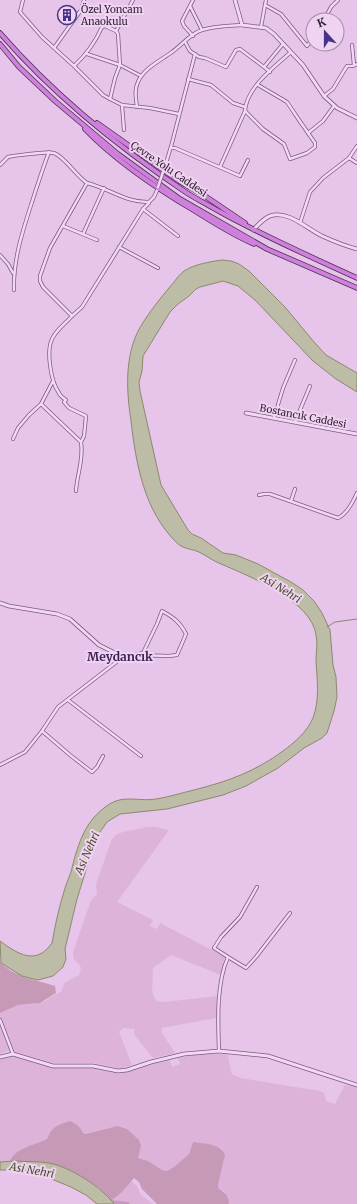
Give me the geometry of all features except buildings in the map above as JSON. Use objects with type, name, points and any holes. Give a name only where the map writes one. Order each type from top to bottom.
[{"type":"highway","name":"Çevre Yolu Caddesi","points":[[0,33],[24,60],[59,94],[122,147],[184,191],[253,230],[357,278]]},
{"type":"highway","name":"Çevre Yolu Caddesi","points":[[0,44],[19,67],[67,111],[118,154],[174,194],[267,249],[357,288]]},
{"type":"highway","points":[[67,111],[97,142],[126,166],[158,188],[240,238],[267,249]]},
{"type":"highway","points":[[85,116],[107,129],[164,171],[211,200],[253,230]]},
{"type":"street","points":[[23,0],[20,12],[42,36],[103,95],[122,105],[150,108],[179,114]]},
{"type":"street","points":[[54,48],[81,10],[84,0]]},
{"type":"street","points":[[116,31],[133,0]]},
{"type":"street","points":[[193,0],[182,21],[184,26],[193,36]]},
{"type":"street","points":[[235,0],[242,25]]},
{"type":"street","points":[[261,27],[264,4],[266,0]]},
{"type":"street","points":[[328,12],[338,0]]},
{"type":"street","points":[[264,4],[281,14],[305,44]]},
{"type":"street","points":[[190,6],[202,30]]},
{"type":"street","points":[[137,107],[136,90],[141,76],[154,64],[202,30],[242,25],[266,28],[274,34],[303,65],[324,96],[334,106],[357,118]]},
{"type":"street","points":[[74,66],[87,54],[102,27],[105,26],[116,31],[118,34],[120,65],[110,99]]},
{"type":"street","points":[[185,42],[194,54],[226,67],[236,50],[240,49],[270,72]]},
{"type":"street","points":[[264,67],[283,44]]},
{"type":"street","points":[[324,96],[334,89],[347,66],[356,64],[352,45]]},
{"type":"street","points":[[220,167],[245,111],[245,107],[252,91],[291,52]]},
{"type":"street","points":[[87,54],[120,65],[141,76]]},
{"type":"street","points":[[76,491],[76,483],[81,464],[81,442],[84,436],[86,416],[69,408],[64,402],[66,400],[59,395],[53,381],[50,348],[51,341],[54,335],[82,307],[143,209],[154,197],[171,148],[194,54]]},
{"type":"street","points":[[188,79],[211,85],[233,103],[245,107]]},
{"type":"street","points":[[245,111],[263,130],[284,144],[290,159],[307,153],[315,147],[315,143],[287,102],[258,85]]},
{"type":"street","points":[[122,105],[124,130]]},
{"type":"street","points":[[308,133],[323,121],[334,106]]},
{"type":"street","points":[[300,223],[310,192],[323,178],[349,158],[357,146]]},
{"type":"street","points":[[171,148],[175,148],[240,176],[248,160]]},
{"type":"street","points":[[0,165],[8,157],[49,152],[57,154],[80,178],[87,183],[104,188],[126,199],[149,202]]},
{"type":"street","points":[[14,290],[13,274],[24,225],[49,152]]},
{"type":"street","points":[[349,158],[357,163]]},
{"type":"street","points":[[72,316],[43,287],[40,281],[40,276],[50,248],[87,183]]},
{"type":"street","points":[[83,234],[104,188]]},
{"type":"street","points":[[143,209],[178,236]]},
{"type":"street","points":[[253,230],[269,216],[279,215],[300,223],[322,236],[357,248]]},
{"type":"street","points":[[63,226],[97,240]]},
{"type":"street","points":[[119,247],[158,268]]},
{"type":"street","points":[[0,255],[8,264],[13,274]]},
{"type":"street","points":[[274,418],[283,388],[294,360]]},
{"type":"street","points":[[13,440],[18,428],[41,404],[53,381]]},
{"type":"street","points":[[296,422],[310,386]]},
{"type":"street","points":[[41,404],[81,442]]},
{"type":"street","name":"Bostancık Caddesi","points":[[246,414],[357,434]]},
{"type":"street","points":[[291,501],[295,489]]},
{"type":"street","points":[[258,496],[266,494],[291,501],[338,518],[341,517],[349,507],[357,493]]},
{"type":"street","points":[[0,603],[9,606],[57,614],[70,619],[99,645],[123,657],[133,657],[137,655],[142,653],[162,611],[172,616],[180,623],[186,634],[176,655],[137,655]]},
{"type":"street","points":[[0,765],[25,752],[42,731],[58,707],[123,657]]},
{"type":"street","points":[[68,700],[141,756]]},
{"type":"street","points":[[42,731],[92,772],[97,767],[102,756]]},
{"type":"street","points":[[258,887],[240,917],[214,948],[246,968],[290,913]]},
{"type":"street","points":[[219,1051],[221,986],[228,957]]},
{"type":"street","points":[[0,1020],[13,1054]]},
{"type":"street","points":[[0,1057],[13,1054],[53,1066],[93,1066],[118,1071],[127,1070],[150,1062],[184,1054],[219,1051],[268,1056],[357,1086]]},
{"type":"shaded area","points":[[147,827],[156,827],[169,830],[117,902],[153,920],[150,926],[157,929],[160,923],[225,957],[221,975],[171,955],[153,968],[152,992],[157,1001],[164,1002],[218,996],[216,1018],[162,1028],[162,1033],[175,1053],[153,1058],[134,1034],[134,1029],[123,1028],[119,1032],[132,1065],[124,1068],[95,1063],[52,1063],[8,1051],[0,1054],[0,1013],[18,1005],[36,1004],[45,1001],[62,991],[64,983],[79,975],[81,968],[74,960],[73,952],[89,906],[92,899],[97,894],[97,881],[112,839],[117,834]]},
{"type":"shaded area","points":[[0,962],[19,975],[55,986],[56,993],[40,1003],[18,1005],[0,1013]]},
{"type":"shaded area","points":[[203,1053],[228,1054],[232,1074],[240,1078],[320,1091],[324,1093],[326,1101],[335,1104],[345,1085],[357,1087],[357,1204],[229,1204],[224,1191],[219,1189],[218,1185],[224,1160],[193,1142],[189,1154],[174,1167],[167,1171],[162,1170],[148,1161],[138,1158],[141,1146],[117,1126],[86,1134],[83,1133],[81,1129],[51,1131],[47,1139],[16,1153],[11,1157],[10,1162],[0,1162],[0,1058],[12,1055],[57,1068],[91,1067],[125,1072],[170,1060],[172,1067],[180,1064],[178,1058]]},
{"type":"shaded area","points":[[70,1121],[86,1134],[117,1126],[127,1129],[139,1140],[141,1146],[138,1158],[148,1161],[162,1170],[167,1171],[189,1154],[193,1142],[216,1146],[223,1151],[225,1155],[218,1185],[219,1189],[225,1193],[229,1204],[157,1204],[142,1189],[139,1182],[134,1178],[122,1192],[112,1200],[129,1202],[130,1204],[114,1204],[98,1187],[64,1168],[49,1163],[10,1162],[11,1158],[15,1154],[47,1139],[50,1132],[54,1128],[60,1124]]},
{"type":"shaded area","points":[[131,1181],[137,1186],[141,1195],[153,1204],[130,1204],[129,1202],[111,1200],[122,1192]]},
{"type":"water","name":"Asi Nehri","points":[[222,260],[239,264],[249,271],[285,307],[326,355],[357,373],[357,392],[336,379],[313,361],[255,300],[238,286],[223,281],[200,287],[170,312],[143,356],[142,371],[139,382],[140,391],[161,485],[188,530],[192,534],[201,538],[223,553],[236,555],[258,564],[291,582],[303,590],[314,601],[322,613],[330,630],[337,697],[334,711],[327,733],[322,738],[304,748],[278,768],[246,786],[223,795],[167,809],[120,814],[107,822],[96,838],[77,899],[65,949],[66,959],[63,967],[53,976],[38,980],[22,976],[1,963],[0,941],[13,950],[27,956],[40,954],[52,943],[61,901],[79,845],[86,829],[97,814],[111,803],[123,799],[149,800],[166,797],[219,783],[262,765],[283,751],[304,732],[313,718],[317,704],[317,641],[312,623],[303,611],[278,591],[199,552],[179,545],[166,530],[149,502],[139,470],[128,396],[128,370],[137,332],[155,306],[183,272],[197,265]]},
{"type":"water","name":"Asi Nehri","points":[[15,1161],[49,1163],[76,1173],[102,1191],[114,1204],[97,1204],[86,1195],[40,1172],[0,1170],[0,1162]]},
{"type":"waterway","points":[[327,627],[335,622],[357,619]]},
{"type":"place","name":"Özel Yoncam Anaokulu","points":[[67,15]]},
{"type":"district","name":"Meydancık","points":[[120,656]]}]
